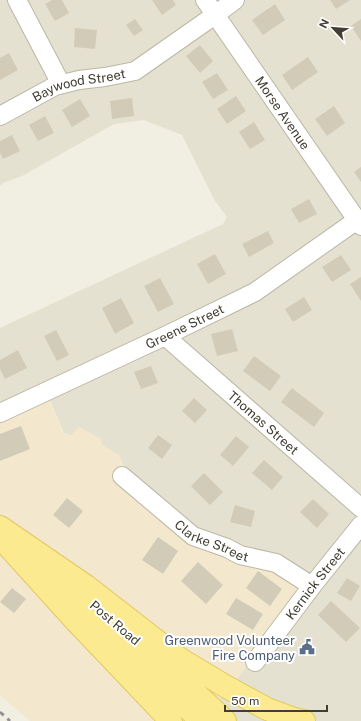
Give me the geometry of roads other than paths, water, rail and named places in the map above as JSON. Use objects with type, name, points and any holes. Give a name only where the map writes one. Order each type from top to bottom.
[{"type":"main road","points":[[0,527],[86,586],[180,659],[225,686],[268,709],[294,719],[304,721]]},
{"type":"main road","name":"Post Road","points":[[0,531],[80,602],[201,721]]},
{"type":"main road","name":"Post Road","points":[[0,531],[124,630],[225,721]]},
{"type":"main road","points":[[0,537],[73,618],[171,721]]},
{"type":"street","points":[[17,0],[61,84]]},
{"type":"street","name":"Morse Avenue","points":[[205,0],[359,223]]},
{"type":"street","name":"Baywood Street","points":[[0,116],[61,84],[135,72],[235,0]]},
{"type":"street","name":"Greene Street","points":[[0,413],[255,292],[359,223]]},
{"type":"street","name":"Thomas Street","points":[[165,336],[361,508]]},
{"type":"street","name":"Clarke Street","points":[[122,476],[193,536],[227,548],[240,555],[276,562],[312,586]]},
{"type":"street","name":"Kernick Street","points":[[255,662],[312,586],[361,525]]},
{"type":"railway","points":[[0,712],[10,721]]},
{"type":"place","name":"Greenwood Volunteer Fire Company","points":[[307,647]]}]
